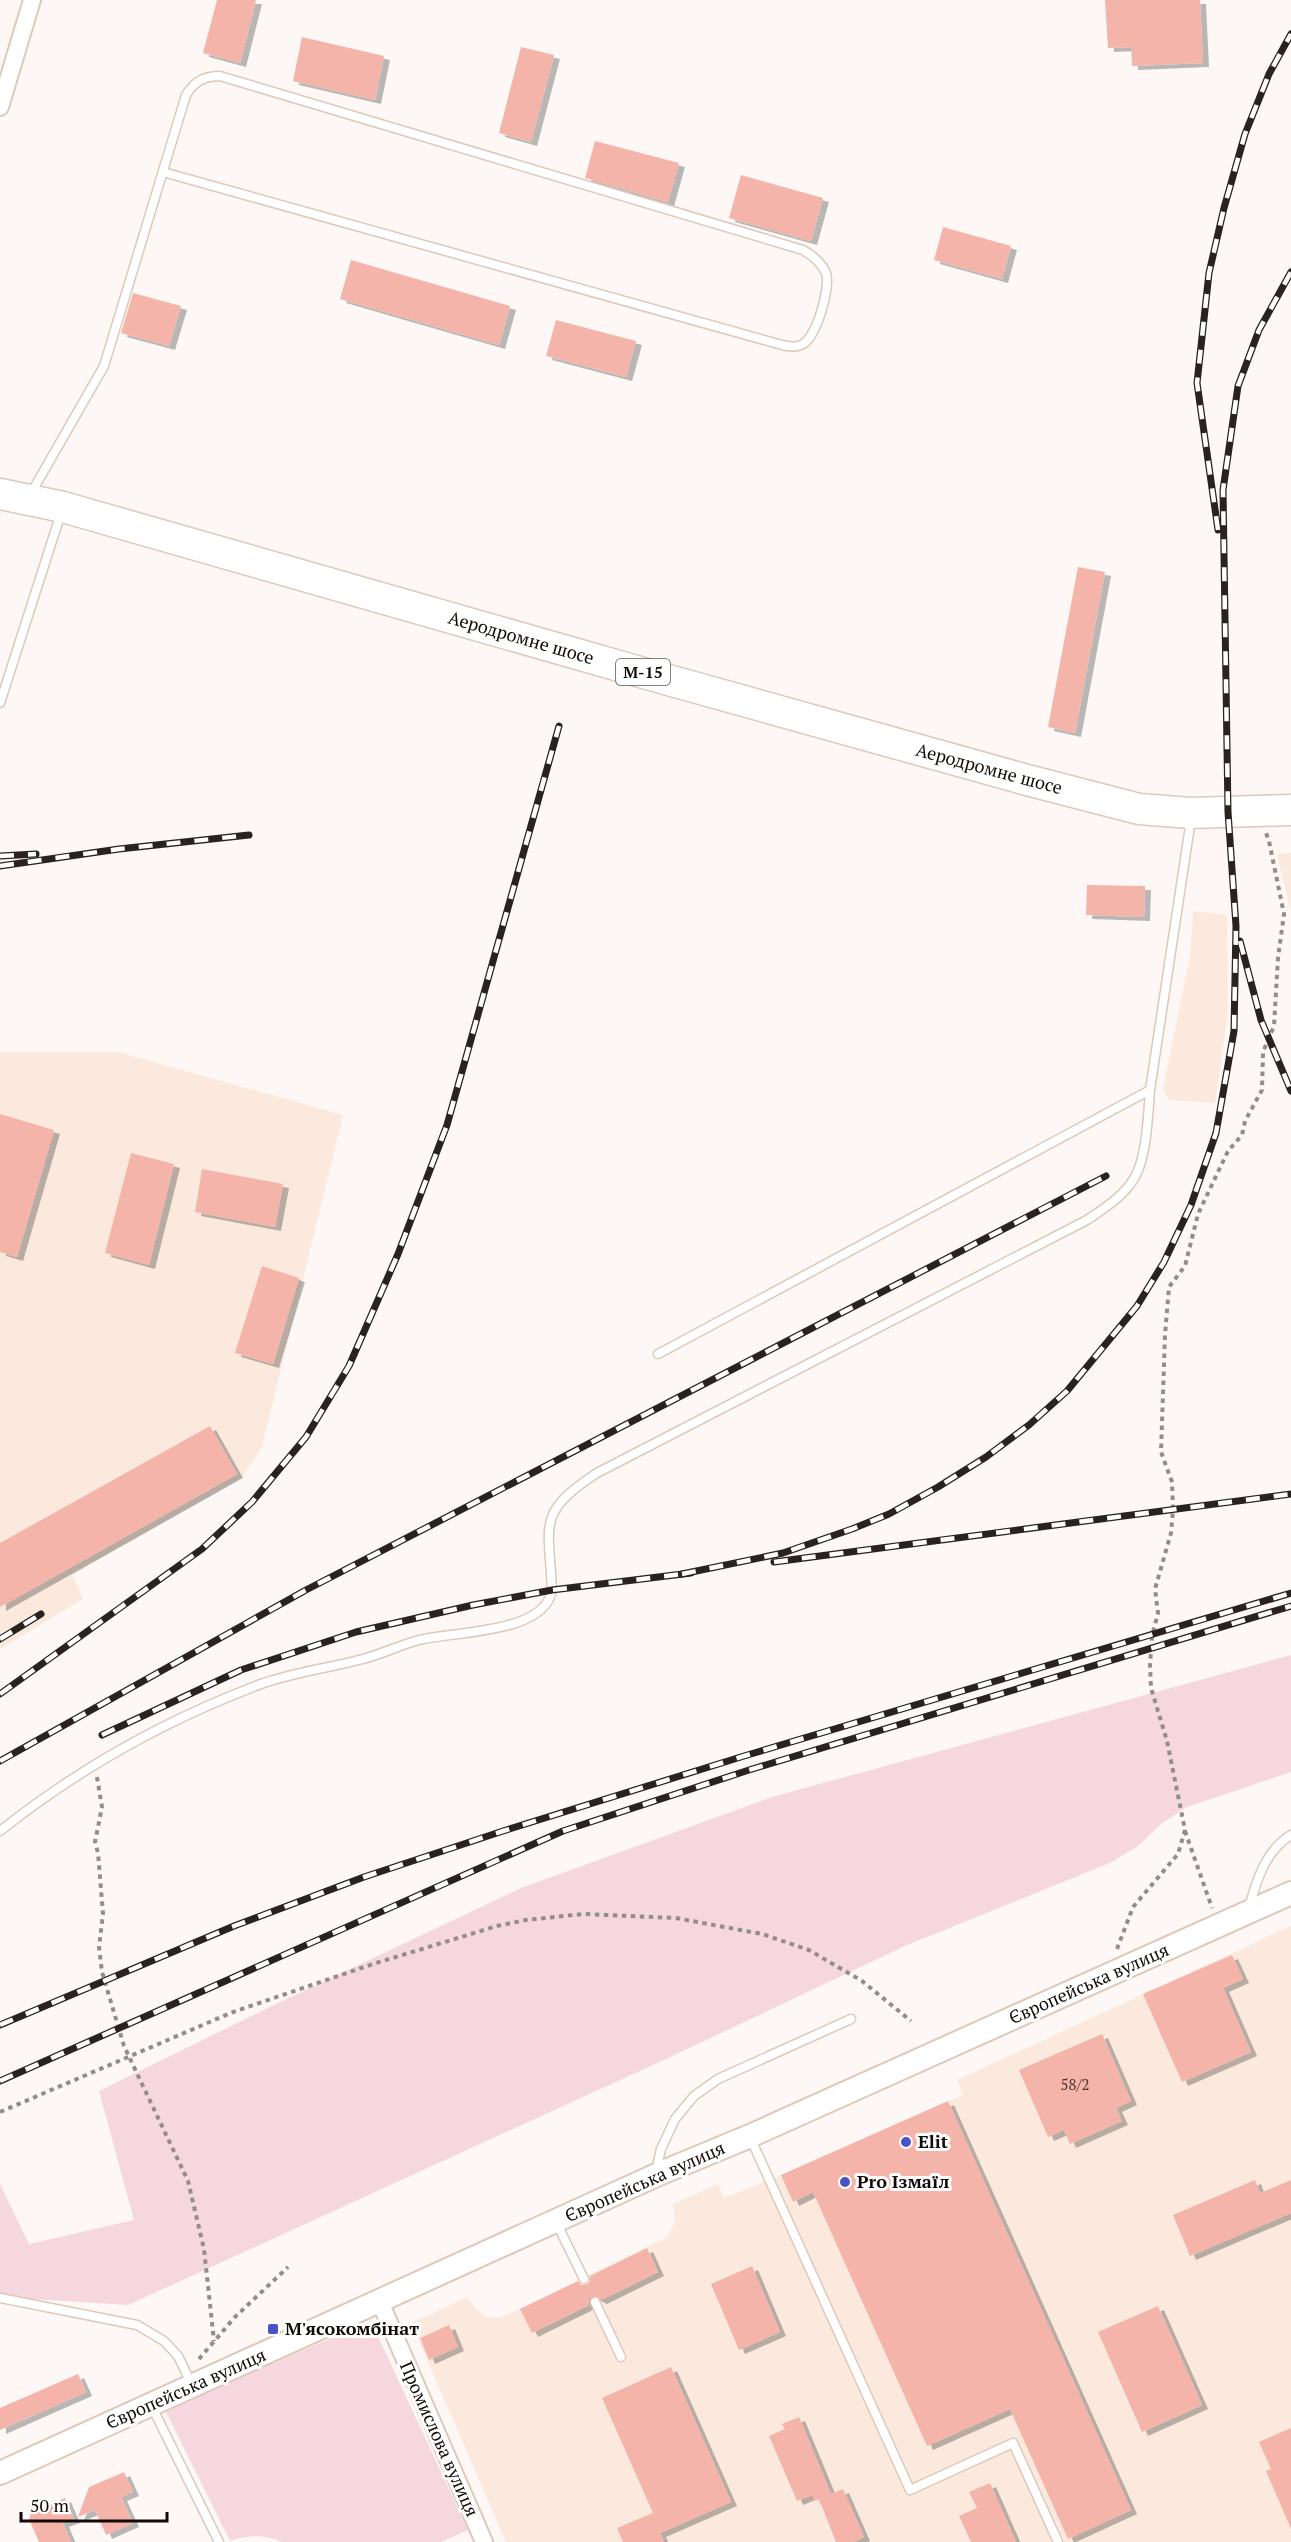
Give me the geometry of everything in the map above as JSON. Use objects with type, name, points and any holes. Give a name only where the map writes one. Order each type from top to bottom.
[{"type":"highway","name":"Аеродромне шосе","points":[[14,497],[63,507],[1027,780],[1139,809],[1191,813],[1291,810]]},
{"type":"main road","name":"Європейська вулиця","points":[[0,2473],[151,2405],[189,2380],[380,2302],[556,2221],[1291,1893]]},
{"type":"street","points":[[0,107],[32,0]]},
{"type":"street","name":"Промислова вулиця","points":[[380,2302],[484,2542]]},
{"type":"lane","points":[[14,497],[104,366],[186,95],[200,80],[220,76],[803,250],[821,265],[827,275],[828,288],[813,333],[807,341],[800,346],[782,345],[163,172]]},
{"type":"lane","points":[[0,703],[63,507]]},
{"type":"lane","points":[[0,1831],[56,1789],[94,1765],[192,1713],[261,1684],[297,1673],[362,1659],[423,1639],[509,1625],[526,1620],[541,1611],[550,1599],[552,1590],[548,1527],[553,1511],[561,1500],[580,1485],[607,1468],[1087,1220],[1113,1203],[1135,1176],[1146,1139],[1150,1090],[1191,813]]},
{"type":"lane","points":[[658,1354],[1150,1090]]},
{"type":"lane","points":[[1247,1912],[1260,1872],[1275,1847],[1291,1835]]},
{"type":"lane","points":[[661,2174],[658,2162],[661,2149],[675,2119],[694,2096],[718,2079],[850,2019]]},
{"type":"lane","points":[[750,2136],[910,2490],[1013,2443],[1058,2542]]},
{"type":"lane","points":[[556,2221],[584,2279]]},
{"type":"lane","points":[[0,2298],[137,2325],[164,2341],[178,2356],[189,2380]]},
{"type":"lane","points":[[595,2302],[621,2357]]},
{"type":"lane","points":[[151,2405],[219,2542]]},
{"type":"path","points":[[1214,1911],[1185,1830],[1167,1741],[1151,1688],[1150,1666],[1152,1636],[1158,1613],[1155,1589],[1171,1533],[1173,1510],[1172,1482],[1161,1452],[1169,1287],[1185,1266],[1198,1214],[1228,1151],[1242,1135],[1245,1121],[1262,1090],[1263,1052],[1274,1026],[1278,958],[1284,914],[1269,841],[1255,811]]},
{"type":"path","points":[[95,1770],[102,1807],[94,1842],[98,1853],[103,1914],[99,1958],[128,2055],[188,2181],[204,2249],[214,2341]]},
{"type":"path","points":[[1107,1977],[1134,1907],[1178,1854],[1185,1830]]},
{"type":"path","points":[[0,2112],[128,2055],[233,2012],[468,1933],[526,1920],[583,1914],[676,1918],[762,1934],[818,1955],[862,1981],[911,2021]]},
{"type":"path","points":[[189,2380],[214,2341],[288,2266]]},
{"type":"shaded area","points":[[1291,853],[1291,913],[1277,854]]},
{"type":"shaded area","points":[[1193,911],[1227,915],[1228,1012],[1215,1103],[1169,1100],[1163,1088],[1190,957]]},
{"type":"shaded area","points":[[0,1052],[118,1052],[343,1115],[262,1447],[242,1477],[73,1575],[83,1599],[0,1649]]},
{"type":"shaded area","points":[[1291,1655],[1291,1772],[1187,1807],[1162,1823],[1138,1846],[1110,1863],[907,1945],[666,2059],[128,2305],[0,2297],[0,2184],[29,2244],[134,2220],[99,2091],[521,1888],[772,1797]]},
{"type":"shaded area","points":[[1291,1926],[1291,2542],[506,2542],[411,2323],[468,2297],[474,2307],[485,2316],[497,2318],[505,2316],[666,2238],[675,2223],[673,2204],[718,2184],[724,2198],[963,2095],[957,2080]]},
{"type":"shaded area","points":[[359,2326],[366,2326],[376,2332],[468,2530],[441,2542],[282,2542],[256,2536],[230,2541],[165,2410]]},
{"type":"building","points":[[217,0],[256,0],[240,63],[203,53]]},
{"type":"building","points":[[1105,0],[1200,0],[1203,63],[1132,66],[1131,47],[1108,48]]},
{"type":"building","points":[[302,37],[384,56],[375,100],[293,81]]},
{"type":"building","points":[[521,47],[554,55],[531,142],[499,133]]},
{"type":"building","points":[[595,141],[679,163],[668,202],[585,178]]},
{"type":"building","points":[[741,175],[823,198],[811,241],[729,218]]},
{"type":"building","points":[[943,227],[1011,246],[1002,279],[934,260]]},
{"type":"building","points":[[351,260],[510,306],[499,345],[340,299]]},
{"type":"building","points":[[133,293],[181,306],[169,346],[121,333]]},
{"type":"building","points":[[556,320],[636,341],[626,377],[546,356]]},
{"type":"building","points":[[1078,567],[1105,572],[1075,733],[1048,727]]},
{"type":"building","points":[[1087,885],[1145,886],[1144,917],[1086,915]]},
{"type":"building","points":[[0,1114],[54,1130],[17,1257],[0,1252]]},
{"type":"building","points":[[131,1153],[174,1164],[149,1265],[105,1253]]},
{"type":"building","points":[[202,1169],[283,1184],[275,1227],[195,1212]]},
{"type":"building","points":[[262,1266],[299,1278],[273,1364],[235,1353]]},
{"type":"building","points":[[210,1426],[237,1474],[0,1607],[0,1543]]},
{"type":"building","points":[[1232,1955],[1243,1979],[1223,1988],[1251,2052],[1182,2082],[1143,1994]]},
{"type":"building","points":[[1102,2034],[1131,2101],[1116,2108],[1122,2121],[1070,2144],[1064,2130],[1048,2137],[1019,2070]]},
{"type":"building","points":[[948,2101],[1131,2510],[1068,2539],[1010,2409],[927,2446],[813,2192],[793,2202],[781,2175]]},
{"type":"building","points":[[1255,2180],[1260,2193],[1291,2180],[1291,2213],[1190,2256],[1173,2215]]},
{"type":"building","points":[[647,2248],[658,2272],[601,2300],[593,2296],[589,2299],[589,2305],[532,2333],[520,2309],[578,2281],[581,2285],[586,2285],[590,2282],[590,2276]]},
{"type":"building","points":[[752,2266],[780,2332],[739,2350],[711,2284]]},
{"type":"building","points":[[1158,2306],[1202,2405],[1142,2432],[1098,2332]]},
{"type":"building","points":[[449,2325],[458,2347],[429,2360],[420,2338]]},
{"type":"building","points":[[671,2367],[731,2502],[660,2533],[664,2542],[623,2542],[617,2528],[653,2513],[602,2398]]},
{"type":"building","points":[[78,2374],[86,2392],[0,2430],[0,2408]]},
{"type":"building","points":[[799,2417],[831,2494],[843,2489],[864,2537],[853,2542],[836,2542],[819,2499],[815,2501],[812,2495],[797,2501],[769,2436],[785,2429],[782,2424]]},
{"type":"building","points":[[1291,2428],[1291,2529],[1266,2471],[1271,2469],[1259,2442]]},
{"type":"building","points":[[124,2472],[133,2492],[121,2497],[133,2523],[106,2535],[95,2510],[78,2517],[89,2487]]},
{"type":"building","points":[[990,2483],[1016,2542],[971,2542],[959,2516],[977,2508],[969,2492]]},
{"type":"building","points":[[65,2498],[74,2519],[63,2523],[71,2542],[39,2542],[29,2519],[31,2513]]},
{"type":"railway","points":[[1218,530],[1197,383],[1209,273],[1245,134],[1269,74],[1291,34]]},
{"type":"railway","points":[[682,1574],[783,1553],[852,1529],[889,1514],[986,1457],[1029,1425],[1067,1391],[1137,1306],[1164,1262],[1191,1205],[1216,1133],[1234,1031],[1236,926],[1228,812],[1223,490],[1238,386],[1259,330],[1291,272]]},
{"type":"railway","points":[[0,1694],[202,1549],[252,1502],[306,1437],[349,1366],[398,1254],[447,1125],[559,726]]},
{"type":"railway","points":[[0,866],[119,849],[249,835]]},
{"type":"railway","points":[[0,856],[36,854]]},
{"type":"railway","points":[[1240,941],[1261,1020],[1291,1091]]},
{"type":"railway","points":[[0,1761],[306,1590],[1106,1176]]},
{"type":"railway","points":[[774,1562],[1291,1494]]},
{"type":"railway","points":[[102,1735],[241,1670],[356,1632],[473,1605],[552,1590],[691,1573]]},
{"type":"railway","points":[[0,2025],[234,1926],[364,1877],[744,1756],[1291,1593]]},
{"type":"railway","points":[[0,2081],[563,1831],[749,1770],[1291,1606]]},
{"type":"railway","points":[[0,1639],[41,1614]]},
{"type":"place","name":"Elit","points":[[906,2142]]},
{"type":"place","name":"Pro Ізмаїл","points":[[845,2182]]},
{"type":"place","name":"М'ясокомбінат","points":[[273,2329]]}]
